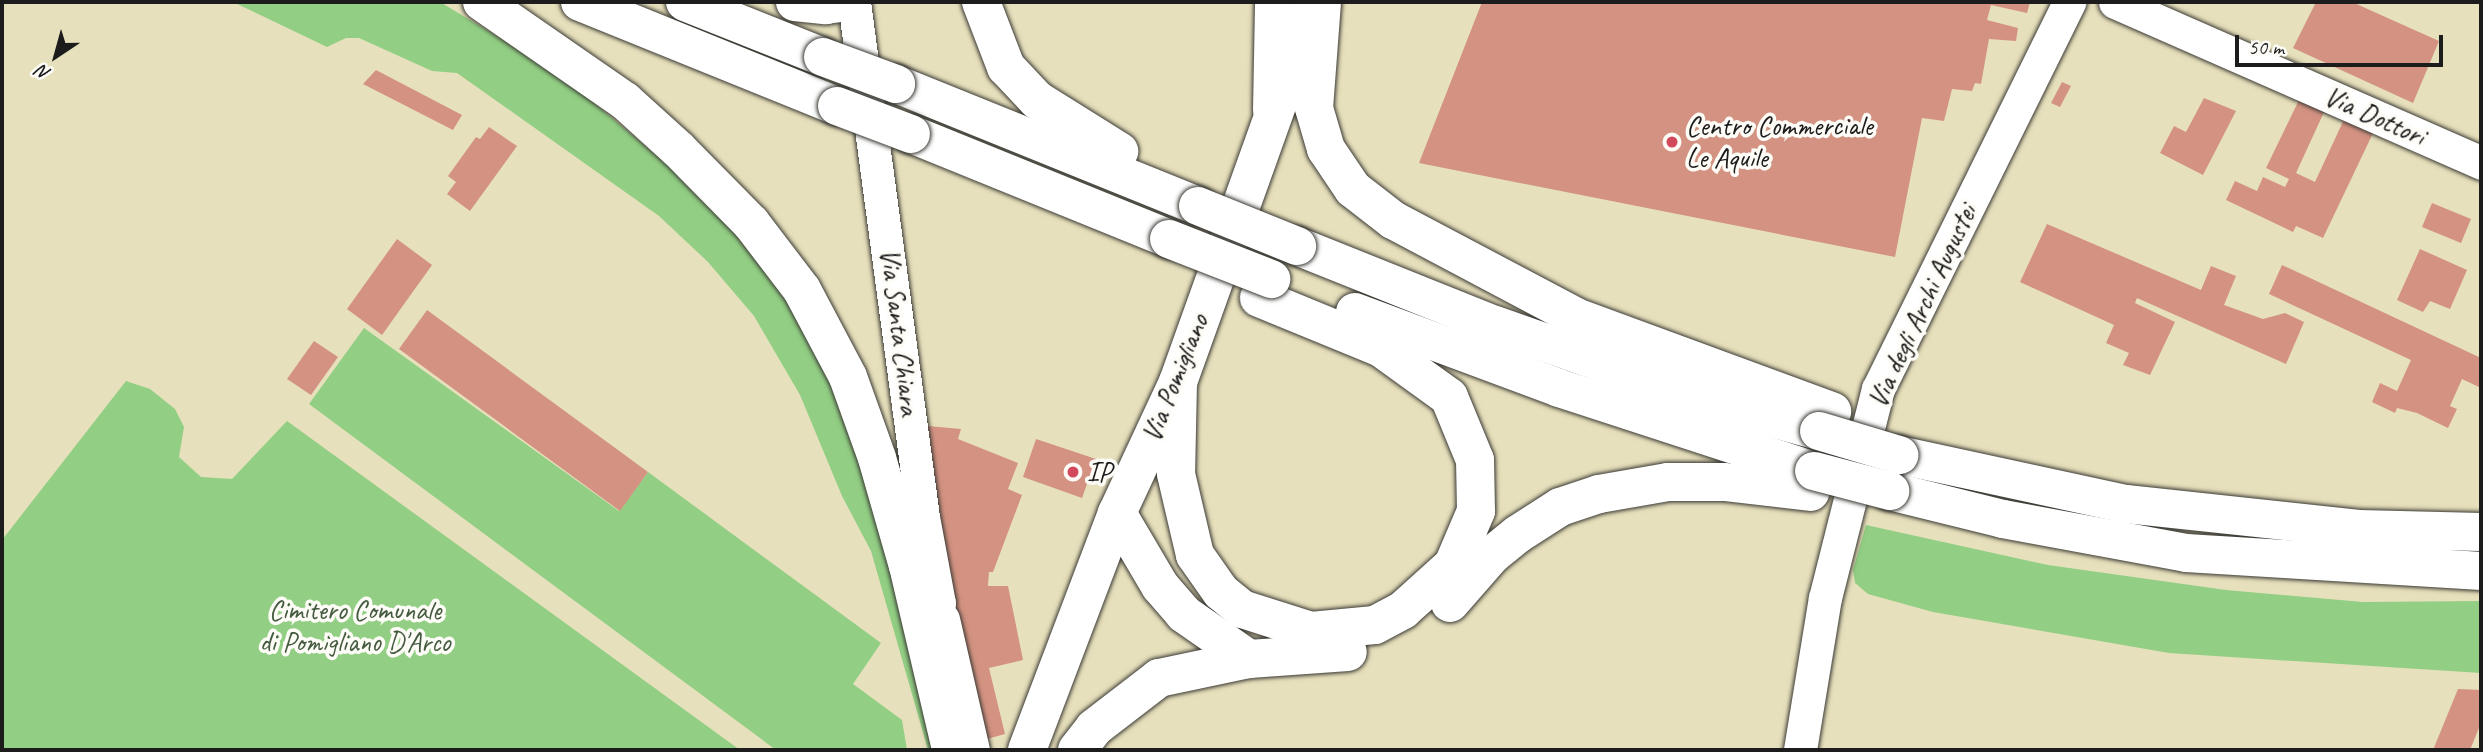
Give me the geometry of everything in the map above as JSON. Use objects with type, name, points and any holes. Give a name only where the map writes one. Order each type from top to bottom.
[{"type":"main road","points":[[482,2],[542,40],[643,117],[751,223],[802,290],[848,377],[877,458],[951,750]]},
{"type":"main road","points":[[580,2],[968,156],[1050,210],[1164,248],[1265,288],[1559,388],[1812,482]]},
{"type":"main road","points":[[685,2],[1495,325],[1717,403],[1826,421]]},
{"type":"main road","points":[[981,2],[1006,67],[1037,100],[1155,171],[1198,206]]},
{"type":"main road","points":[[1272,110],[1274,2]]},
{"type":"main road","name":"Via Pomigliano","points":[[1027,750],[1117,513],[1178,382],[1272,110],[1314,2]]},
{"type":"main road","points":[[1322,2],[1314,108],[1326,149],[1353,189],[1393,220],[1576,317],[1826,421],[1895,472],[2003,519],[2186,553],[2481,571]]},
{"type":"main road","points":[[1178,382],[1176,474],[1189,534],[1195,555],[1221,592],[1242,609],[1311,631],[1375,625],[1403,610],[1453,565],[1476,511],[1475,460],[1449,397],[1381,348],[1265,288]]},
{"type":"main road","points":[[1077,750],[1094,728],[1159,678],[1249,659],[1372,650],[1401,641],[1427,624],[1492,555],[1518,534],[1560,508],[1599,494],[1668,482],[1812,482],[1895,472],[2126,504],[2359,529],[2481,532]]},
{"type":"main road","points":[[1117,513],[1160,586],[1184,614],[1249,659]]},
{"type":"street","name":"Via degli Archi Augustei","points":[[1800,750],[1825,598],[1878,389],[2069,2]]},
{"type":"street","name":"Via Dottori","points":[[2115,2],[2481,163]]},
{"type":"street","name":"Via Santa Chiara","points":[[831,3],[939,603],[930,661]]},
{"type":"street","points":[[939,603],[973,750]]},
{"type":"green space","points":[[233,2],[440,2],[557,72],[705,196],[795,308],[832,377],[873,500],[935,750],[928,750],[871,551],[842,496],[800,395],[754,316],[708,262],[659,216],[457,73],[432,71],[359,38],[346,38],[327,47]]},
{"type":"green space","points":[[364,328],[619,511],[648,472],[881,643],[853,684],[902,720],[907,750],[776,750],[309,404]]},
{"type":"green space","name":"Cimitero Comunale di Pomigliano D'Arco","points":[[126,381],[150,389],[175,409],[184,427],[179,457],[201,477],[232,479],[287,421],[740,750],[2,750],[2,540]]},
{"type":"green space","points":[[1866,525],[2048,565],[2226,590],[2363,602],[2481,601],[2481,673],[2169,653],[1933,612],[1868,594],[1855,583],[1853,570]]},
{"type":"building","name":"Centro Commerciale Le Aquile","points":[[1482,2],[2030,2],[2027,13],[1991,5],[1987,20],[2018,28],[2016,41],[1989,39],[1981,84],[1975,83],[1972,91],[1952,89],[1944,121],[1922,118],[1895,257],[1419,163]]},
{"type":"building","points":[[2316,2],[2352,2],[2439,41],[2413,103],[2293,48]]},
{"type":"building","points":[[376,70],[462,115],[453,130],[363,84]]},
{"type":"building","points":[[2062,82],[2071,86],[2060,107],[2051,103]]},
{"type":"building","points":[[2204,98],[2236,111],[2203,175],[2160,153],[2174,126],[2186,132]]},
{"type":"building","points":[[2300,98],[2325,110],[2296,173],[2315,182],[2346,115],[2375,129],[2323,238],[2296,226],[2293,232],[2226,200],[2235,181],[2257,191],[2263,177],[2285,187],[2289,179],[2266,168]]},
{"type":"building","points":[[489,127],[517,146],[470,211],[447,194],[456,182],[448,176],[476,137],[480,139]]},
{"type":"building","points":[[2432,203],[2471,219],[2461,243],[2422,227]]},
{"type":"building","points":[[2047,224],[2201,290],[2211,266],[2236,276],[2224,305],[2263,319],[2285,313],[2304,322],[2286,364],[2137,298],[2135,303],[2175,322],[2150,375],[2123,365],[2129,353],[2106,343],[2114,325],[2020,282]]},
{"type":"building","points":[[397,239],[432,265],[382,335],[347,309]]},
{"type":"building","points":[[2420,249],[2467,270],[2450,309],[2430,301],[2423,312],[2397,300]]},
{"type":"building","points":[[2282,265],[2481,358],[2481,388],[2462,379],[2450,406],[2457,409],[2448,428],[2417,413],[2397,408],[2395,413],[2372,402],[2380,383],[2397,391],[2411,360],[2269,294]]},
{"type":"building","points":[[427,310],[648,472],[620,511],[399,349]]},
{"type":"building","points":[[314,341],[338,357],[311,395],[287,379]]},
{"type":"building","points":[[928,426],[961,429],[958,439],[1018,463],[1008,489],[1022,495],[993,572],[989,572],[988,586],[1008,586],[1023,660],[989,668],[1005,734],[987,739],[942,546]]},
{"type":"building","points":[[1036,439],[1096,459],[1082,498],[1023,477]]},
{"type":"building","points":[[2458,689],[2481,690],[2481,723],[2470,750],[2433,750]]},
{"type":"place","name":"Centro Commerciale Le Aquile","points":[[1672,142]]},
{"type":"place","name":"IP","points":[[1073,472]]}]
